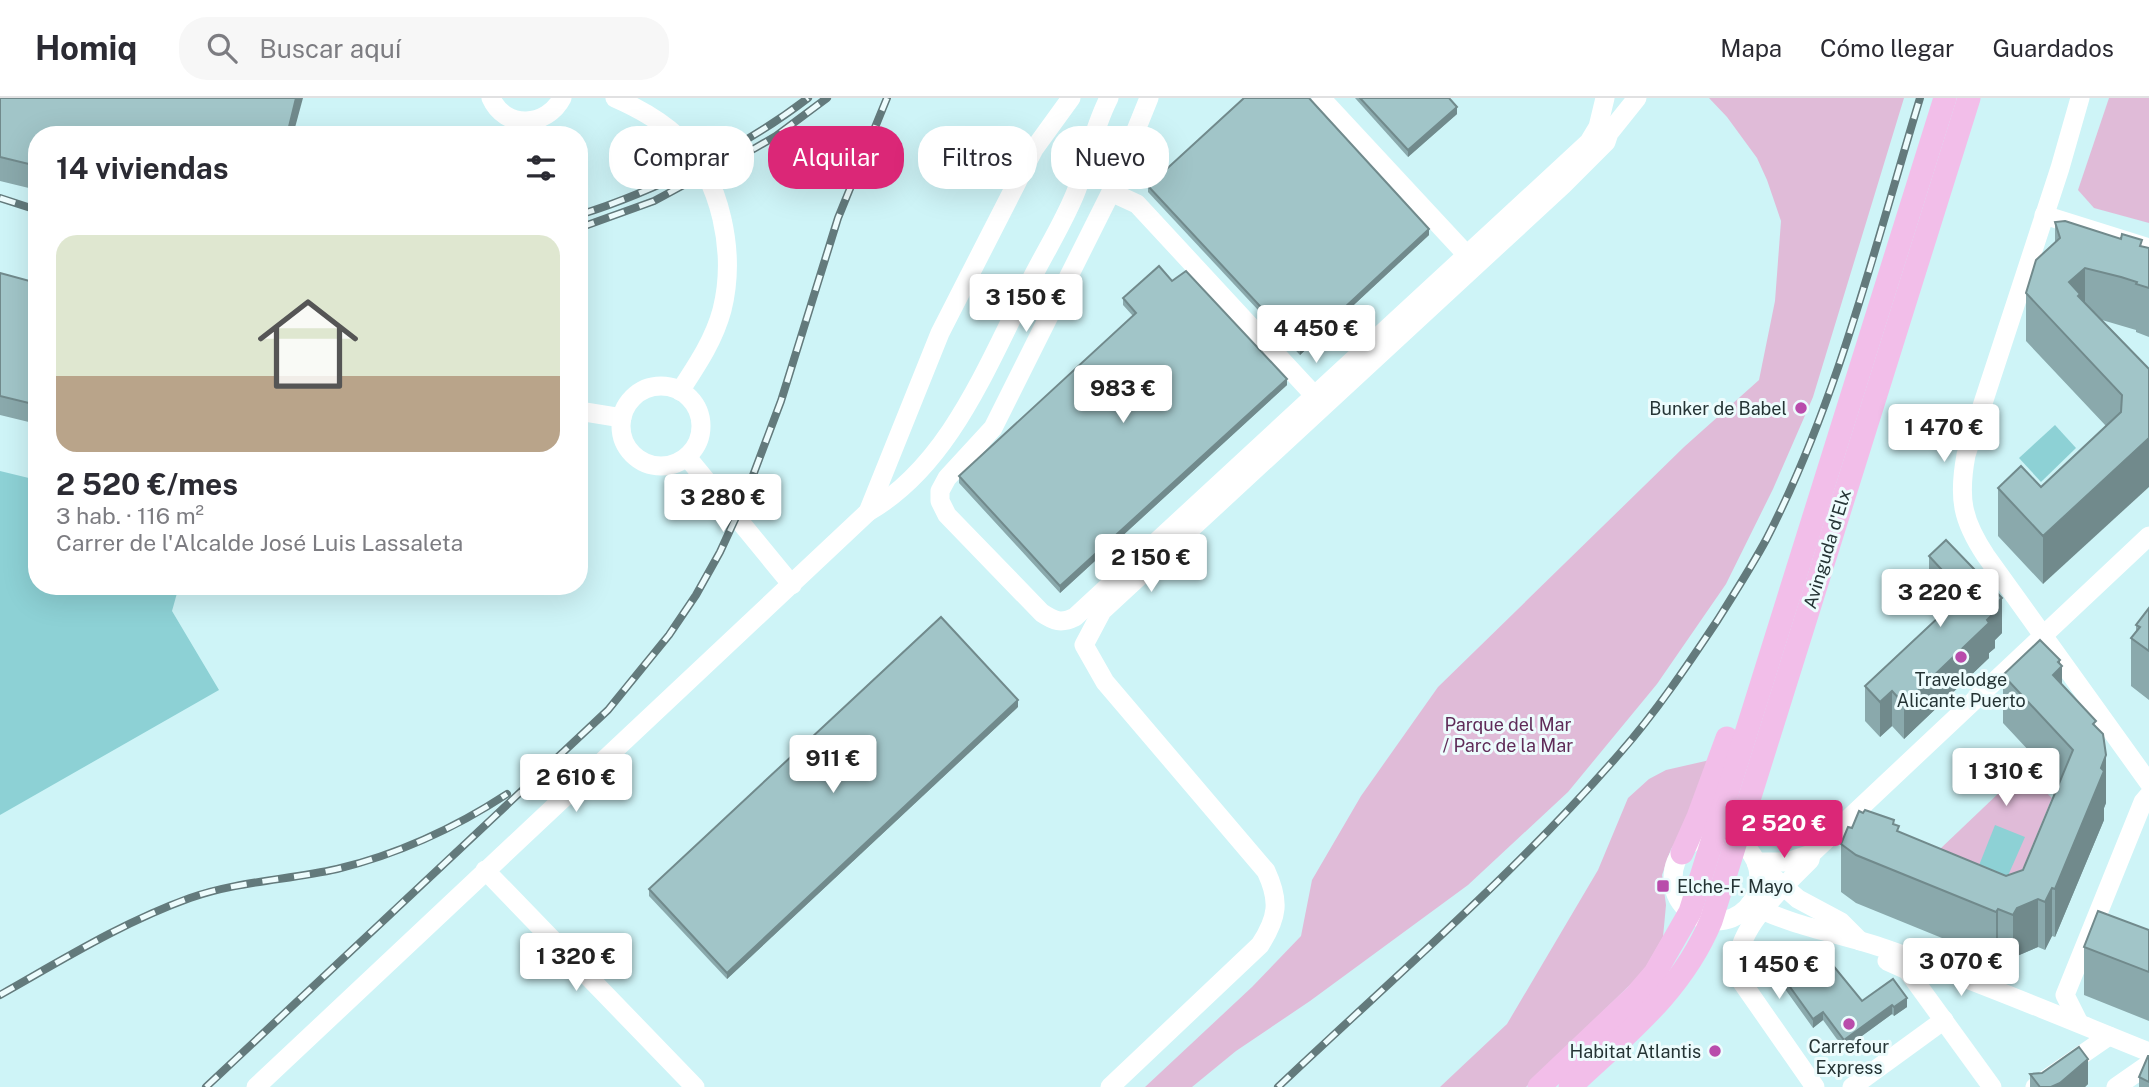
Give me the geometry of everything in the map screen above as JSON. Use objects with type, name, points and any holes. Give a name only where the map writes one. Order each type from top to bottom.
[{"type":"main road","name":"Avinguda d'Elx","points":[[1570,1087],[1669,992],[1701,946],[1711,921],[1725,838],[1808,537],[1945,98]]},
{"type":"main road","name":"Avinguda d'Elx","points":[[1539,1087],[1655,973],[1690,912],[1725,838],[1969,98]]},
{"type":"main road","points":[[1682,853],[1718,764],[1764,631],[1808,537]]},
{"type":"street","points":[[491,98],[500,112],[524,122],[549,115],[562,98]]},
{"type":"street","points":[[615,98],[656,120],[680,140],[704,174],[724,225],[728,252],[722,311],[712,338],[680,391]]},
{"type":"street","points":[[867,512],[940,333],[1034,149],[1071,98]]},
{"type":"street","points":[[256,1087],[867,512],[906,485],[934,453],[968,402],[1076,191],[1097,123],[1109,98]]},
{"type":"street","points":[[1149,98],[1111,192],[993,428],[947,478],[940,491],[940,501],[947,515],[1042,613],[1054,621],[1066,621],[1075,617],[1589,142],[1598,127],[1605,98]]},
{"type":"street","points":[[1321,98],[1466,254]]},
{"type":"street","points":[[1110,1087],[1260,945],[1270,928],[1276,908],[1275,889],[1266,871],[1105,682],[1084,645],[1102,611],[1563,184],[1606,142],[1609,133],[1637,98]]},
{"type":"street","points":[[2080,98],[1966,455],[1961,483],[1963,505],[1976,542],[2149,783]]},
{"type":"street","points":[[1589,142],[1609,133]]},
{"type":"street","points":[[1111,192],[1137,204],[1314,395]]},
{"type":"street","points":[[2044,215],[2149,248]]},
{"type":"street","points":[[656,387],[680,391],[698,409],[700,435],[695,447],[687,457],[663,466],[639,459],[624,441],[622,418],[634,397],[644,390],[656,387]]},
{"type":"street","points":[[588,412],[622,418]]},
{"type":"street","points":[[687,457],[792,585]]},
{"type":"street","points":[[1756,862],[1787,862],[1811,853],[2149,536]]},
{"type":"street","points":[[2078,1021],[2065,995],[2143,802],[2149,795]]},
{"type":"street","points":[[1992,1087],[1908,970],[1875,956],[1857,939],[1841,922],[1806,904],[1783,887],[1756,862],[1747,848],[1725,838],[1696,840],[1682,853],[1676,863],[1674,885],[1679,900],[1690,912],[1711,921],[1755,913],[1835,936],[1857,939],[2078,1021],[2149,1052]]},
{"type":"street","points":[[1755,913],[1810,860],[1811,853]]},
{"type":"street","points":[[1756,862],[1759,884],[1755,913],[1736,967],[1739,978],[1815,1087]]},
{"type":"street","points":[[485,870],[695,1087]]},
{"type":"street","points":[[1852,1087],[1944,1020]]},
{"type":"street","points":[[2035,1087],[2109,1036]]},
{"type":"street","points":[[2116,1087],[2149,1064]]},
{"type":"green space","name":"Parque del Mar / Parc de la Mar","points":[[1709,98],[1904,98],[1813,397],[1773,489],[1726,584],[1657,684],[1568,792],[1468,885],[1310,1001],[1236,1051],[1192,1087],[1145,1087],[1252,987],[1301,936],[1312,880],[1361,796],[1438,687],[1684,447],[1759,380],[1775,301],[1781,221],[1757,158],[1727,117]]},
{"type":"green space","points":[[2109,98],[2149,98],[2149,223],[2094,208],[2078,190]]},
{"type":"green space","points":[[1710,760],[1685,829],[1671,849],[1662,875],[1666,905],[1663,937],[1643,972],[1526,1087],[1440,1087],[1507,1024],[1598,870],[1628,798],[1649,779],[1666,770]]},
{"type":"green space","points":[[2023,770],[2052,798],[2006,909],[1919,869]]},
{"type":"water","points":[[2055,425],[2076,448],[2041,482],[2019,458]]},
{"type":"water","points":[[0,471],[28,478],[28,595],[176,595],[172,611],[219,690],[0,815]]},
{"type":"water","points":[[1995,825],[2025,837],[2000,894],[1972,883]]},
{"type":"building","points":[[0,98],[296,98],[289,126],[28,126],[28,164],[0,157]]},
{"type":"building","points":[[1244,98],[1309,98],[1429,229],[1300,349],[1151,189],[1169,189],[1169,167]]},
{"type":"building","points":[[1360,98],[1449,98],[1457,107],[1408,150]]},
{"type":"building","points":[[2065,221],[2121,239],[2122,234],[2142,240],[2140,246],[2149,248],[2149,288],[2121,277],[2085,268],[2069,282],[2080,294],[2078,296],[2149,369],[2149,438],[2043,536],[1998,488],[2021,466],[2041,487],[2121,412],[2122,395],[2026,293],[2036,260],[2060,238],[2055,222]]},
{"type":"building","points":[[1159,266],[1172,281],[1186,271],[1287,379],[1060,586],[959,476],[1136,313],[1123,298]]},
{"type":"building","points":[[0,273],[28,281],[28,403],[0,396]]},
{"type":"building","points":[[1946,540],[2002,598],[1991,608],[1995,612],[1987,620],[1989,623],[1904,704],[1892,691],[1880,702],[1865,686],[1956,601],[1934,578],[1942,570],[1929,556]]},
{"type":"building","points":[[2149,608],[2149,651],[2131,638],[2140,627],[2136,625]]},
{"type":"building","points":[[941,617],[1018,700],[727,973],[649,889]]},
{"type":"building","points":[[2040,640],[2060,660],[2058,662],[2062,666],[2053,675],[2096,721],[2093,724],[2103,734],[2106,755],[2101,768],[2104,771],[2055,889],[2052,888],[2045,902],[2038,899],[2017,908],[2013,915],[1998,909],[1996,912],[1856,855],[1841,844],[1859,811],[1863,813],[1865,810],[1894,820],[1893,824],[1899,826],[1897,831],[2006,876],[2023,870],[2073,750],[2003,675]]},
{"type":"building","points":[[2098,911],[2149,930],[2149,972],[2084,947]]},
{"type":"building","points":[[1810,950],[1822,952],[1862,1001],[1893,979],[1907,998],[1894,1007],[1892,1005],[1844,1040],[1823,1012],[1813,1019],[1780,973]]},
{"type":"building","points":[[2079,1047],[2088,1059],[2060,1083],[2051,1087],[2040,1087],[2030,1074],[2042,1073]]},
{"type":"building","points":[[2149,1056],[2149,1082],[2139,1077]]},
{"type":"railway","points":[[588,212],[638,194],[698,166],[757,133],[808,98]]},
{"type":"railway","points":[[588,225],[654,201],[704,174],[717,170],[776,136],[827,98]]},
{"type":"railway","points":[[206,1087],[608,710],[669,635],[720,552],[743,502],[781,401],[838,218],[887,98]]},
{"type":"railway","points":[[1278,1087],[1496,883],[1580,797],[1646,721],[1717,621],[1767,538],[1815,432],[1871,266],[1920,98]]},
{"type":"railway","points":[[0,198],[28,207]]},
{"type":"railway","points":[[0,995],[93,942],[190,898],[245,884],[319,873],[382,856],[447,829],[507,794]]},
{"type":"place","name":"Bunker de Babel","points":[[1801,408]]},
{"type":"place","name":"Travelodge Alicante Puerto","points":[[1961,657]]},
{"type":"place","name":"Elche-F. Mayo","points":[[1663,886]]},
{"type":"place","name":"Carrefour Express","points":[[1849,1024]]},
{"type":"place","name":"Habitat Atlantis","points":[[1715,1051]]}]
